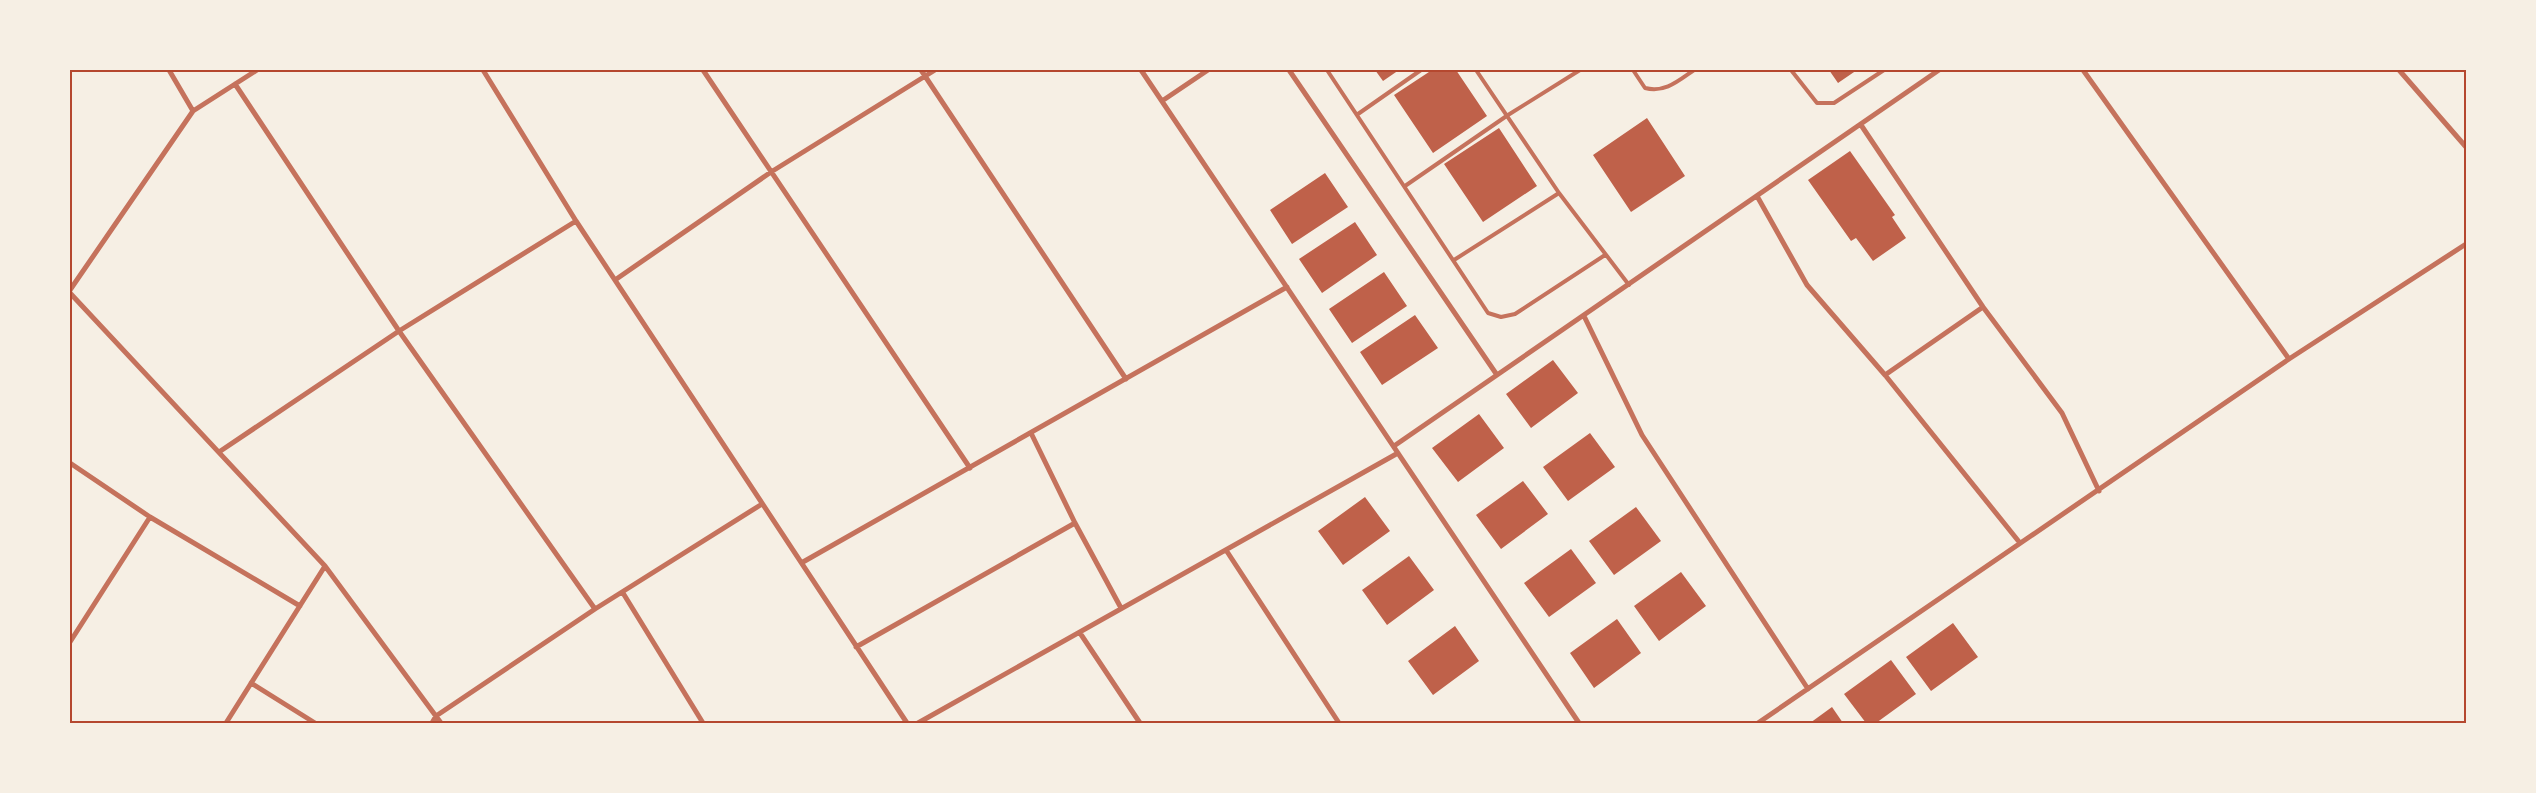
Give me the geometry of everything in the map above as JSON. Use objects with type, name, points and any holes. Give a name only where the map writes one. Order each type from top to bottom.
[{"type":"street","points":[[169,70],[193,111]]},
{"type":"street","points":[[257,70],[193,111],[70,292],[325,566],[442,723]]},
{"type":"street","points":[[483,70],[576,221],[907,723]]},
{"type":"street","points":[[703,70],[970,468]]},
{"type":"street","points":[[921,70],[1126,379]]},
{"type":"street","points":[[615,280],[772,172],[935,70]]},
{"type":"street","points":[[1142,70],[1579,723]]},
{"type":"street","points":[[1162,101],[1208,70]]},
{"type":"street","points":[[1289,70],[1497,375]]},
{"type":"street","points":[[1394,446],[1939,70]]},
{"type":"street","points":[[2083,70],[2289,359]]},
{"type":"street","points":[[2399,70],[2466,147]]},
{"type":"street","points":[[235,84],[399,331],[595,609]]},
{"type":"street","points":[[1861,124],[1983,307],[2062,414],[2099,491]]},
{"type":"street","points":[[1757,196],[1807,285],[1885,375],[2020,543]]},
{"type":"street","points":[[219,452],[399,331],[576,221]]},
{"type":"street","points":[[1758,723],[2289,359],[2466,244]]},
{"type":"street","points":[[802,562],[1287,287]]},
{"type":"street","points":[[1885,375],[1983,307]]},
{"type":"street","points":[[1584,316],[1642,436],[1808,689]]},
{"type":"street","points":[[1031,433],[1075,523],[1121,608]]},
{"type":"street","points":[[918,723],[1398,453]]},
{"type":"street","points":[[70,463],[150,517],[300,606]]},
{"type":"street","points":[[432,723],[436,716],[595,609],[622,594],[762,504]]},
{"type":"street","points":[[70,642],[150,517]]},
{"type":"street","points":[[856,647],[1075,523]]},
{"type":"street","points":[[1226,550],[1339,723]]},
{"type":"street","points":[[226,723],[325,566]]},
{"type":"street","points":[[622,594],[703,723]]},
{"type":"street","points":[[1080,633],[1140,723]]},
{"type":"street","points":[[251,684],[314,723]]},
{"type":"lane","points":[[1327,70],[1358,114],[1488,313],[1501,317],[1515,314],[1605,255]]},
{"type":"lane","points":[[1358,114],[1420,70]]},
{"type":"lane","points":[[1476,70],[1559,193],[1629,285]]},
{"type":"lane","points":[[1405,186],[1508,115],[1580,70]]},
{"type":"lane","points":[[1633,70],[1645,88],[1657,90],[1672,85],[1694,70]]},
{"type":"lane","points":[[1791,70],[1817,103],[1834,103],[1884,70]]},
{"type":"lane","points":[[1454,260],[1559,193]]},
{"type":"building","points":[[1375,70],[1399,70],[1383,81]]},
{"type":"building","points":[[1432,70],[1456,70],[1487,116],[1433,153],[1394,95]]},
{"type":"building","points":[[1829,70],[1857,70],[1838,83]]},
{"type":"building","points":[[1647,118],[1685,176],[1631,212],[1593,155]]},
{"type":"building","points":[[1499,128],[1537,186],[1483,222],[1444,164]]},
{"type":"building","points":[[1850,151],[1895,215],[1892,217],[1906,238],[1873,261],[1856,238],[1851,241],[1808,180]]},
{"type":"building","points":[[1325,173],[1348,207],[1292,244],[1270,210]]},
{"type":"building","points":[[1355,222],[1377,255],[1322,293],[1299,259]]},
{"type":"building","points":[[1384,272],[1407,306],[1352,343],[1329,309]]},
{"type":"building","points":[[1415,315],[1438,348],[1382,385],[1360,352]]},
{"type":"building","points":[[1553,360],[1578,393],[1531,428],[1506,394]]},
{"type":"building","points":[[1479,414],[1504,448],[1458,482],[1432,448]]},
{"type":"building","points":[[1590,433],[1615,467],[1568,501],[1543,467]]},
{"type":"building","points":[[1523,481],[1548,514],[1501,549],[1476,515]]},
{"type":"building","points":[[1365,497],[1390,531],[1343,565],[1318,531]]},
{"type":"building","points":[[1636,507],[1661,541],[1614,575],[1589,541]]},
{"type":"building","points":[[1571,549],[1596,583],[1549,617],[1524,583]]},
{"type":"building","points":[[1409,556],[1434,590],[1387,625],[1362,590]]},
{"type":"building","points":[[1681,572],[1706,606],[1659,641],[1634,606]]},
{"type":"building","points":[[1617,619],[1641,653],[1594,688],[1570,653]]},
{"type":"building","points":[[1953,623],[1978,657],[1931,691],[1906,657]]},
{"type":"building","points":[[1455,626],[1479,661],[1433,695],[1408,661]]},
{"type":"building","points":[[1891,660],[1916,694],[1876,723],[1866,723],[1844,694]]},
{"type":"building","points":[[1832,707],[1843,723],[1810,723]]}]
